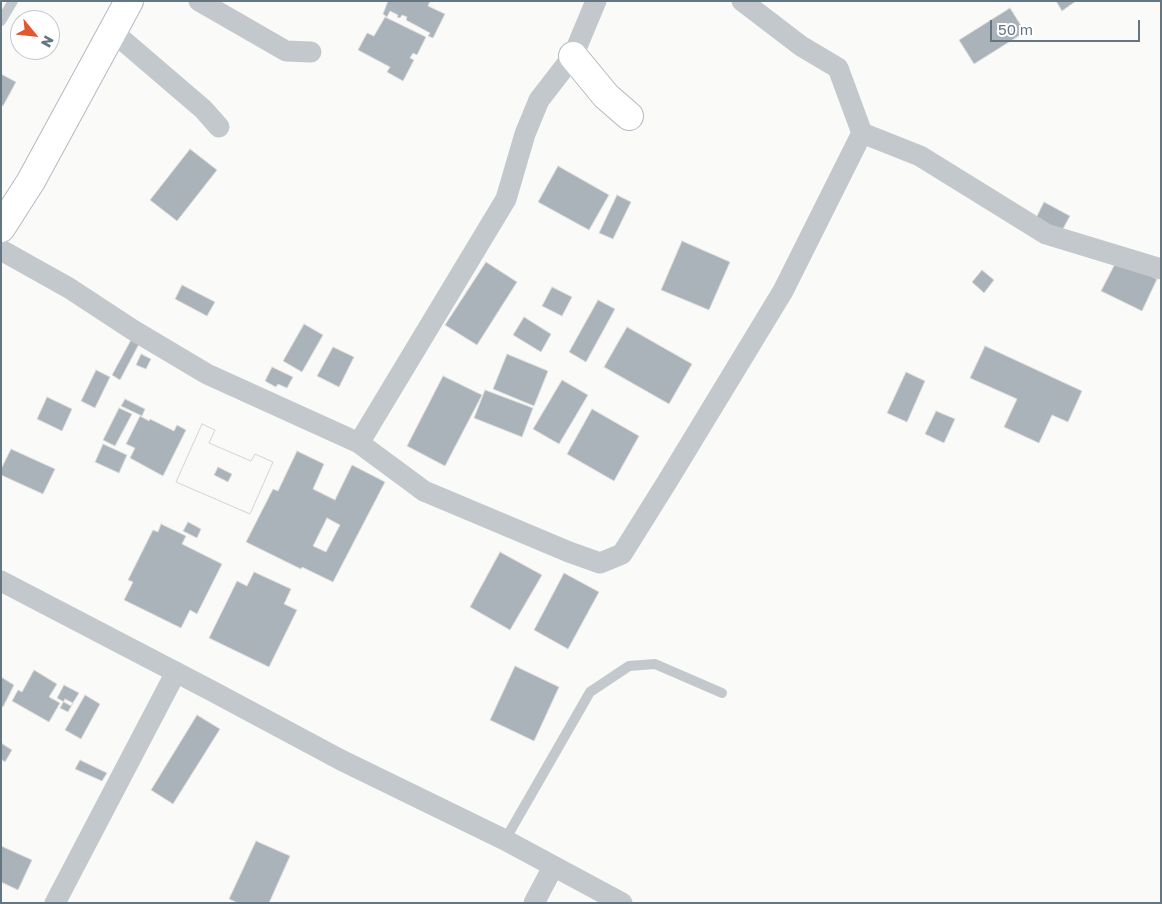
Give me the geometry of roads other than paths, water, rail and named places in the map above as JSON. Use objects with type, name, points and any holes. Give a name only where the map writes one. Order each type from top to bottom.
[{"type":"street","points":[[1,228],[31,181],[129,1]]},
{"type":"street","points":[[199,1],[286,51],[311,52]]},
{"type":"street","points":[[359,443],[506,199],[525,134],[539,100],[573,56],[596,1]]},
{"type":"street","points":[[1,250],[69,288],[133,330],[207,374],[359,443],[424,491],[569,552],[600,563],[622,554],[783,291],[862,133],[838,68],[801,46],[742,1]]},
{"type":"street","points":[[112,31],[203,109],[219,127]]},
{"type":"street","points":[[573,56],[606,96],[629,116]]},
{"type":"street","points":[[862,133],[920,156],[1046,234],[1161,269]]},
{"type":"street","points":[[1,581],[341,760],[505,840],[622,903]]},
{"type":"street","points":[[55,903],[176,672]]},
{"type":"street","points":[[534,903],[553,867]]},
{"type":"lane","points":[[1,21],[13,1]]},
{"type":"lane","points":[[505,840],[590,692],[629,666],[655,664],[722,693]]}]
